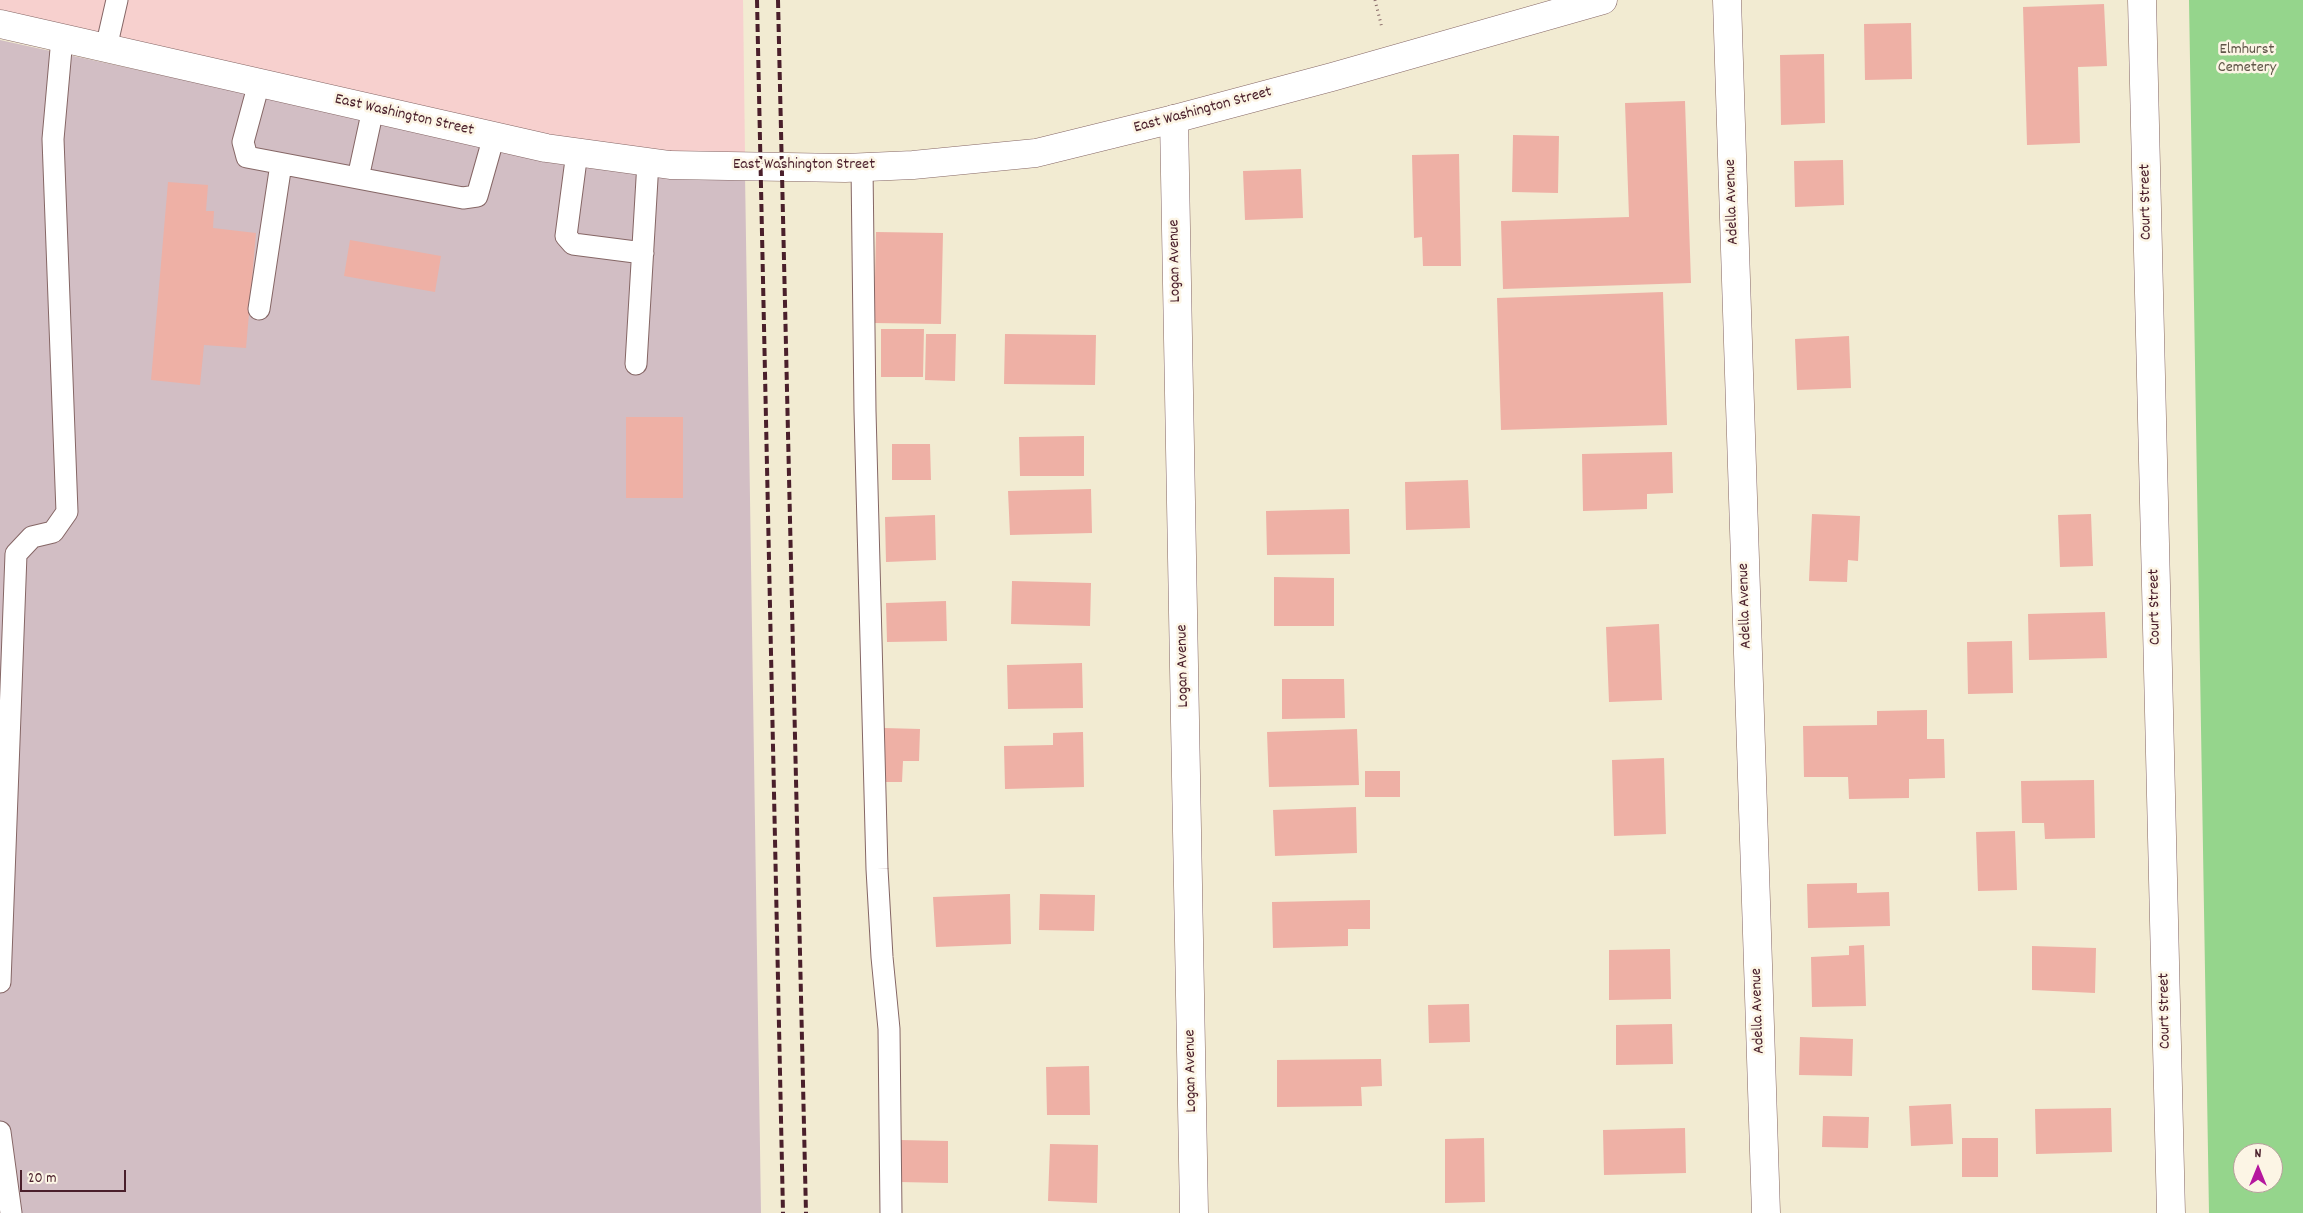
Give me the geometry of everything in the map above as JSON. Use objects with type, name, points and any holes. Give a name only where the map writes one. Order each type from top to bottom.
[{"type":"street","name":"East Washington Street","points":[[0,24],[546,148],[670,165],[784,168],[862,167],[913,165],[1036,153],[1332,77],[1544,7],[1603,0]]},
{"type":"street","name":"Adella Avenue","points":[[1727,0],[1766,1213]]},
{"type":"street","name":"Court Street","points":[[2142,0],[2171,1213]]},
{"type":"street","name":"Logan Avenue","points":[[1174,119],[1194,1213]]},
{"type":"lane","points":[[106,48],[117,0]]},
{"type":"lane","points":[[0,982],[16,554],[32,537],[53,532],[66,512],[53,139],[62,38]]},
{"type":"lane","points":[[259,83],[243,142],[247,157],[463,198],[477,196],[494,136]]},
{"type":"lane","points":[[358,178],[373,109]]},
{"type":"lane","points":[[577,152],[566,236],[573,244],[643,253]]},
{"type":"lane","points":[[636,364],[648,162]]},
{"type":"lane","points":[[259,309],[281,164]]},
{"type":"lane","points":[[862,167],[865,402],[878,869],[890,1038],[890,1213]]},
{"type":"lane","points":[[0,1132],[12,1213]]},
{"type":"shaded area","points":[[0,0],[743,0],[745,155],[663,156],[498,128],[0,15]]},
{"type":"shaded area","points":[[0,40],[538,157],[745,174],[761,1213],[0,1213]]},
{"type":"green space","name":"Elmhurst Cemetery","points":[[2189,0],[2303,0],[2303,1213],[2209,1213]]},
{"type":"building","points":[[2104,4],[2107,66],[2078,67],[2080,143],[2027,145],[2023,7]]},
{"type":"building","points":[[1911,23],[1912,79],[1865,80],[1864,24]]},
{"type":"building","points":[[1824,54],[1825,123],[1781,125],[1780,55]]},
{"type":"building","points":[[1685,101],[1691,283],[1503,289],[1501,221],[1629,217],[1625,103]]},
{"type":"building","points":[[1513,135],[1559,136],[1558,193],[1512,192]]},
{"type":"building","points":[[1459,154],[1461,266],[1423,266],[1422,237],[1414,238],[1412,155]]},
{"type":"building","points":[[1843,160],[1844,205],[1795,207],[1794,161]]},
{"type":"building","points":[[1301,169],[1303,218],[1245,220],[1243,171]]},
{"type":"building","points":[[168,182],[208,185],[206,211],[214,211],[213,228],[256,233],[246,348],[204,345],[200,385],[151,380]]},
{"type":"building","points":[[876,232],[943,233],[941,324],[874,323]]},
{"type":"building","points":[[350,240],[441,256],[435,292],[344,276]]},
{"type":"building","points":[[1663,292],[1667,425],[1501,430],[1497,298]]},
{"type":"building","points":[[881,329],[924,329],[923,377],[881,377]]},
{"type":"building","points":[[926,334],[956,334],[955,381],[925,380]]},
{"type":"building","points":[[1005,334],[1096,335],[1095,385],[1004,384]]},
{"type":"building","points":[[1849,336],[1851,388],[1797,390],[1795,339]]},
{"type":"building","points":[[626,417],[683,417],[683,498],[626,498]]},
{"type":"building","points":[[1084,436],[1084,476],[1020,476],[1019,437]]},
{"type":"building","points":[[892,444],[930,444],[931,480],[892,480]]},
{"type":"building","points":[[1672,452],[1673,493],[1647,494],[1647,509],[1583,511],[1582,454]]},
{"type":"building","points":[[1468,480],[1470,528],[1406,530],[1405,482]]},
{"type":"building","points":[[1091,489],[1092,533],[1010,535],[1008,491]]},
{"type":"building","points":[[1349,509],[1350,554],[1267,555],[1266,511]]},
{"type":"building","points":[[1812,514],[1860,516],[1858,561],[1848,560],[1847,582],[1809,581]]},
{"type":"building","points":[[2091,514],[2093,566],[2060,567],[2058,515]]},
{"type":"building","points":[[935,515],[936,560],[886,562],[885,517]]},
{"type":"building","points":[[1274,577],[1334,578],[1334,626],[1274,626]]},
{"type":"building","points":[[1012,581],[1091,583],[1090,626],[1011,624]]},
{"type":"building","points":[[946,601],[947,641],[887,642],[886,603]]},
{"type":"building","points":[[2105,612],[2107,658],[2029,660],[2028,614]]},
{"type":"building","points":[[1659,624],[1662,700],[1609,702],[1606,627]]},
{"type":"building","points":[[2012,641],[2013,693],[1968,694],[1967,642]]},
{"type":"building","points":[[1082,663],[1083,708],[1008,709],[1007,665]]},
{"type":"building","points":[[1282,679],[1344,679],[1345,718],[1282,719]]},
{"type":"building","points":[[1927,710],[1927,739],[1944,739],[1945,778],[1909,779],[1909,798],[1849,799],[1848,777],[1804,777],[1803,726],[1877,725],[1877,711]]},
{"type":"building","points":[[884,728],[920,729],[919,761],[903,761],[902,782],[883,782]]},
{"type":"building","points":[[1357,729],[1359,785],[1269,787],[1267,732]]},
{"type":"building","points":[[1083,732],[1084,787],[1005,789],[1004,746],[1053,745],[1053,733]]},
{"type":"building","points":[[1664,758],[1666,834],[1614,836],[1612,760]]},
{"type":"building","points":[[1365,771],[1400,771],[1400,797],[1365,797]]},
{"type":"building","points":[[2094,780],[2095,838],[2045,839],[2044,823],[2022,823],[2021,781]]},
{"type":"building","points":[[1356,807],[1357,853],[1275,856],[1273,810]]},
{"type":"building","points":[[2015,831],[2017,890],[1978,891],[1976,832]]},
{"type":"building","points":[[1857,883],[1857,893],[1889,892],[1890,926],[1808,928],[1807,884]]},
{"type":"building","points":[[1010,894],[1011,944],[936,947],[933,897]]},
{"type":"building","points":[[1040,894],[1095,895],[1094,931],[1039,930]]},
{"type":"building","points":[[1370,900],[1370,929],[1348,929],[1348,946],[1273,948],[1272,902]]},
{"type":"building","points":[[1864,945],[1866,1006],[1812,1007],[1811,957],[1849,955],[1849,946]]},
{"type":"building","points":[[2032,946],[2096,948],[2095,993],[2032,990]]},
{"type":"building","points":[[1670,949],[1671,999],[1609,1000],[1609,950]]},
{"type":"building","points":[[1469,1004],[1470,1042],[1429,1043],[1428,1005]]},
{"type":"building","points":[[1672,1024],[1673,1064],[1616,1065],[1616,1025]]},
{"type":"building","points":[[1800,1037],[1853,1039],[1852,1076],[1799,1075]]},
{"type":"building","points":[[1381,1059],[1382,1086],[1361,1087],[1362,1106],[1277,1107],[1277,1060]]},
{"type":"building","points":[[1089,1066],[1090,1115],[1047,1115],[1046,1067]]},
{"type":"building","points":[[1951,1104],[1953,1144],[1911,1146],[1909,1106]]},
{"type":"building","points":[[2111,1108],[2112,1152],[2036,1154],[2035,1109]]},
{"type":"building","points":[[1823,1116],[1869,1117],[1868,1148],[1822,1147]]},
{"type":"building","points":[[1685,1128],[1686,1173],[1604,1175],[1603,1130]]},
{"type":"building","points":[[1484,1138],[1485,1202],[1445,1203],[1445,1139]]},
{"type":"building","points":[[1962,1138],[1998,1138],[1998,1177],[1962,1177]]},
{"type":"building","points":[[900,1140],[948,1141],[948,1183],[899,1182]]},
{"type":"building","points":[[1050,1144],[1098,1145],[1097,1203],[1048,1201]]},
{"type":"railway","points":[[757,0],[783,1213]]},
{"type":"railway","points":[[778,0],[806,1213]]}]
